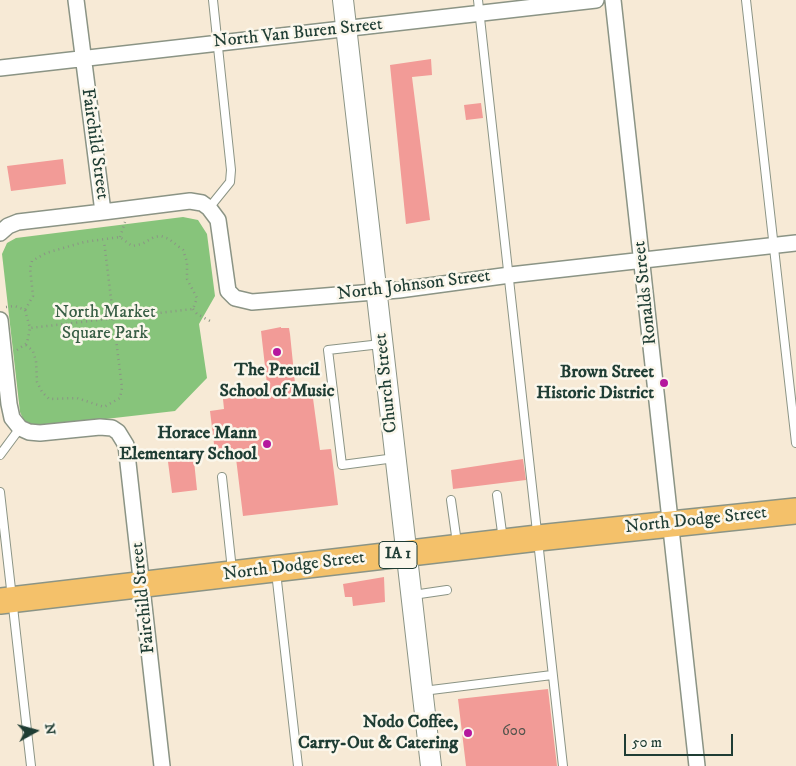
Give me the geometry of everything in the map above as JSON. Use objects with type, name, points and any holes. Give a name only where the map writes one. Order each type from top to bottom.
[{"type":"main road","name":"North Dodge Street","points":[[6,601],[538,538],[796,511]]},
{"type":"street","name":"Fairchild Street","points":[[0,233],[8,226],[18,222],[103,212],[76,0]]},
{"type":"street","name":"Church Street","points":[[343,0],[430,766]]},
{"type":"street","name":"North Van Buren Street","points":[[0,68],[346,29],[479,7],[596,0]]},
{"type":"street","name":"Ronalds Street","points":[[612,0],[697,766]]},
{"type":"street","points":[[103,212],[190,200],[209,208]]},
{"type":"street","name":"North Johnson Street","points":[[209,208],[218,220],[226,286],[234,298],[252,302],[377,292],[796,243]]},
{"type":"street","points":[[0,328],[12,418],[20,428]]},
{"type":"street","name":"Fairchild Street","points":[[20,428],[29,432],[40,433],[100,427],[112,428],[118,432],[126,445],[162,766]]},
{"type":"lane","points":[[209,208],[230,182],[232,170],[212,0]]},
{"type":"lane","points":[[746,0],[796,443]]},
{"type":"lane","points":[[479,7],[563,766]]},
{"type":"lane","points":[[382,344],[328,350],[342,465],[395,458]]},
{"type":"lane","points":[[0,455],[20,428]]},
{"type":"lane","points":[[222,477],[233,574]]},
{"type":"lane","points":[[0,492],[6,601],[31,766]]},
{"type":"lane","points":[[497,495],[503,542]]},
{"type":"lane","points":[[451,500],[457,548]]},
{"type":"lane","points":[[276,570],[298,766]]},
{"type":"lane","points":[[411,596],[447,590]]},
{"type":"lane","points":[[422,691],[552,675]]},
{"type":"path","points":[[4,352],[17,350],[26,345],[30,328],[25,310],[33,296],[30,268],[32,261],[46,253],[84,242],[104,241],[120,237],[132,246],[142,244],[154,237],[161,236],[170,239],[183,250],[187,262],[187,279],[197,298],[193,309]]},
{"type":"path","points":[[26,345],[33,351],[36,361],[37,382],[42,392],[49,399],[77,398],[104,407],[120,398],[122,388],[104,241]]},
{"type":"path","points":[[0,308],[15,306],[25,310]]},
{"type":"path","points":[[30,328],[193,309]]},
{"type":"path","points":[[193,309],[197,314],[210,321]]},
{"type":"green space","name":"North Market Square Park","points":[[183,217],[198,220],[207,234],[215,296],[199,324],[207,378],[175,411],[36,427],[25,423],[20,412],[2,254],[7,243],[16,238]]},
{"type":"building","points":[[431,59],[432,75],[412,77],[430,220],[406,224],[390,65]]},
{"type":"building","points":[[481,103],[483,118],[466,120],[464,105]]},
{"type":"building","points":[[63,159],[66,184],[11,191],[7,166]]},
{"type":"building","points":[[281,327],[289,328],[296,393],[312,391],[320,450],[331,449],[338,505],[243,516],[235,450],[215,452],[210,411],[224,409],[223,399],[268,393],[261,331]]},
{"type":"building","points":[[193,451],[197,490],[172,493],[167,454]]},
{"type":"building","points":[[523,459],[526,480],[453,489],[451,470]]},
{"type":"building","points":[[384,577],[385,602],[353,606],[352,597],[345,597],[343,584]]},
{"type":"building","points":[[548,689],[557,766],[466,766],[458,699]]},
{"type":"place","name":"The Preucil School of Music","points":[[277,352]]},
{"type":"place","name":"Brown Street Historic District","points":[[664,383]]},
{"type":"place","name":"Horace Mann Elementary School","points":[[267,444]]},
{"type":"place","name":"Nodo Coffee, Carry-Out & Catering","points":[[468,733]]}]
